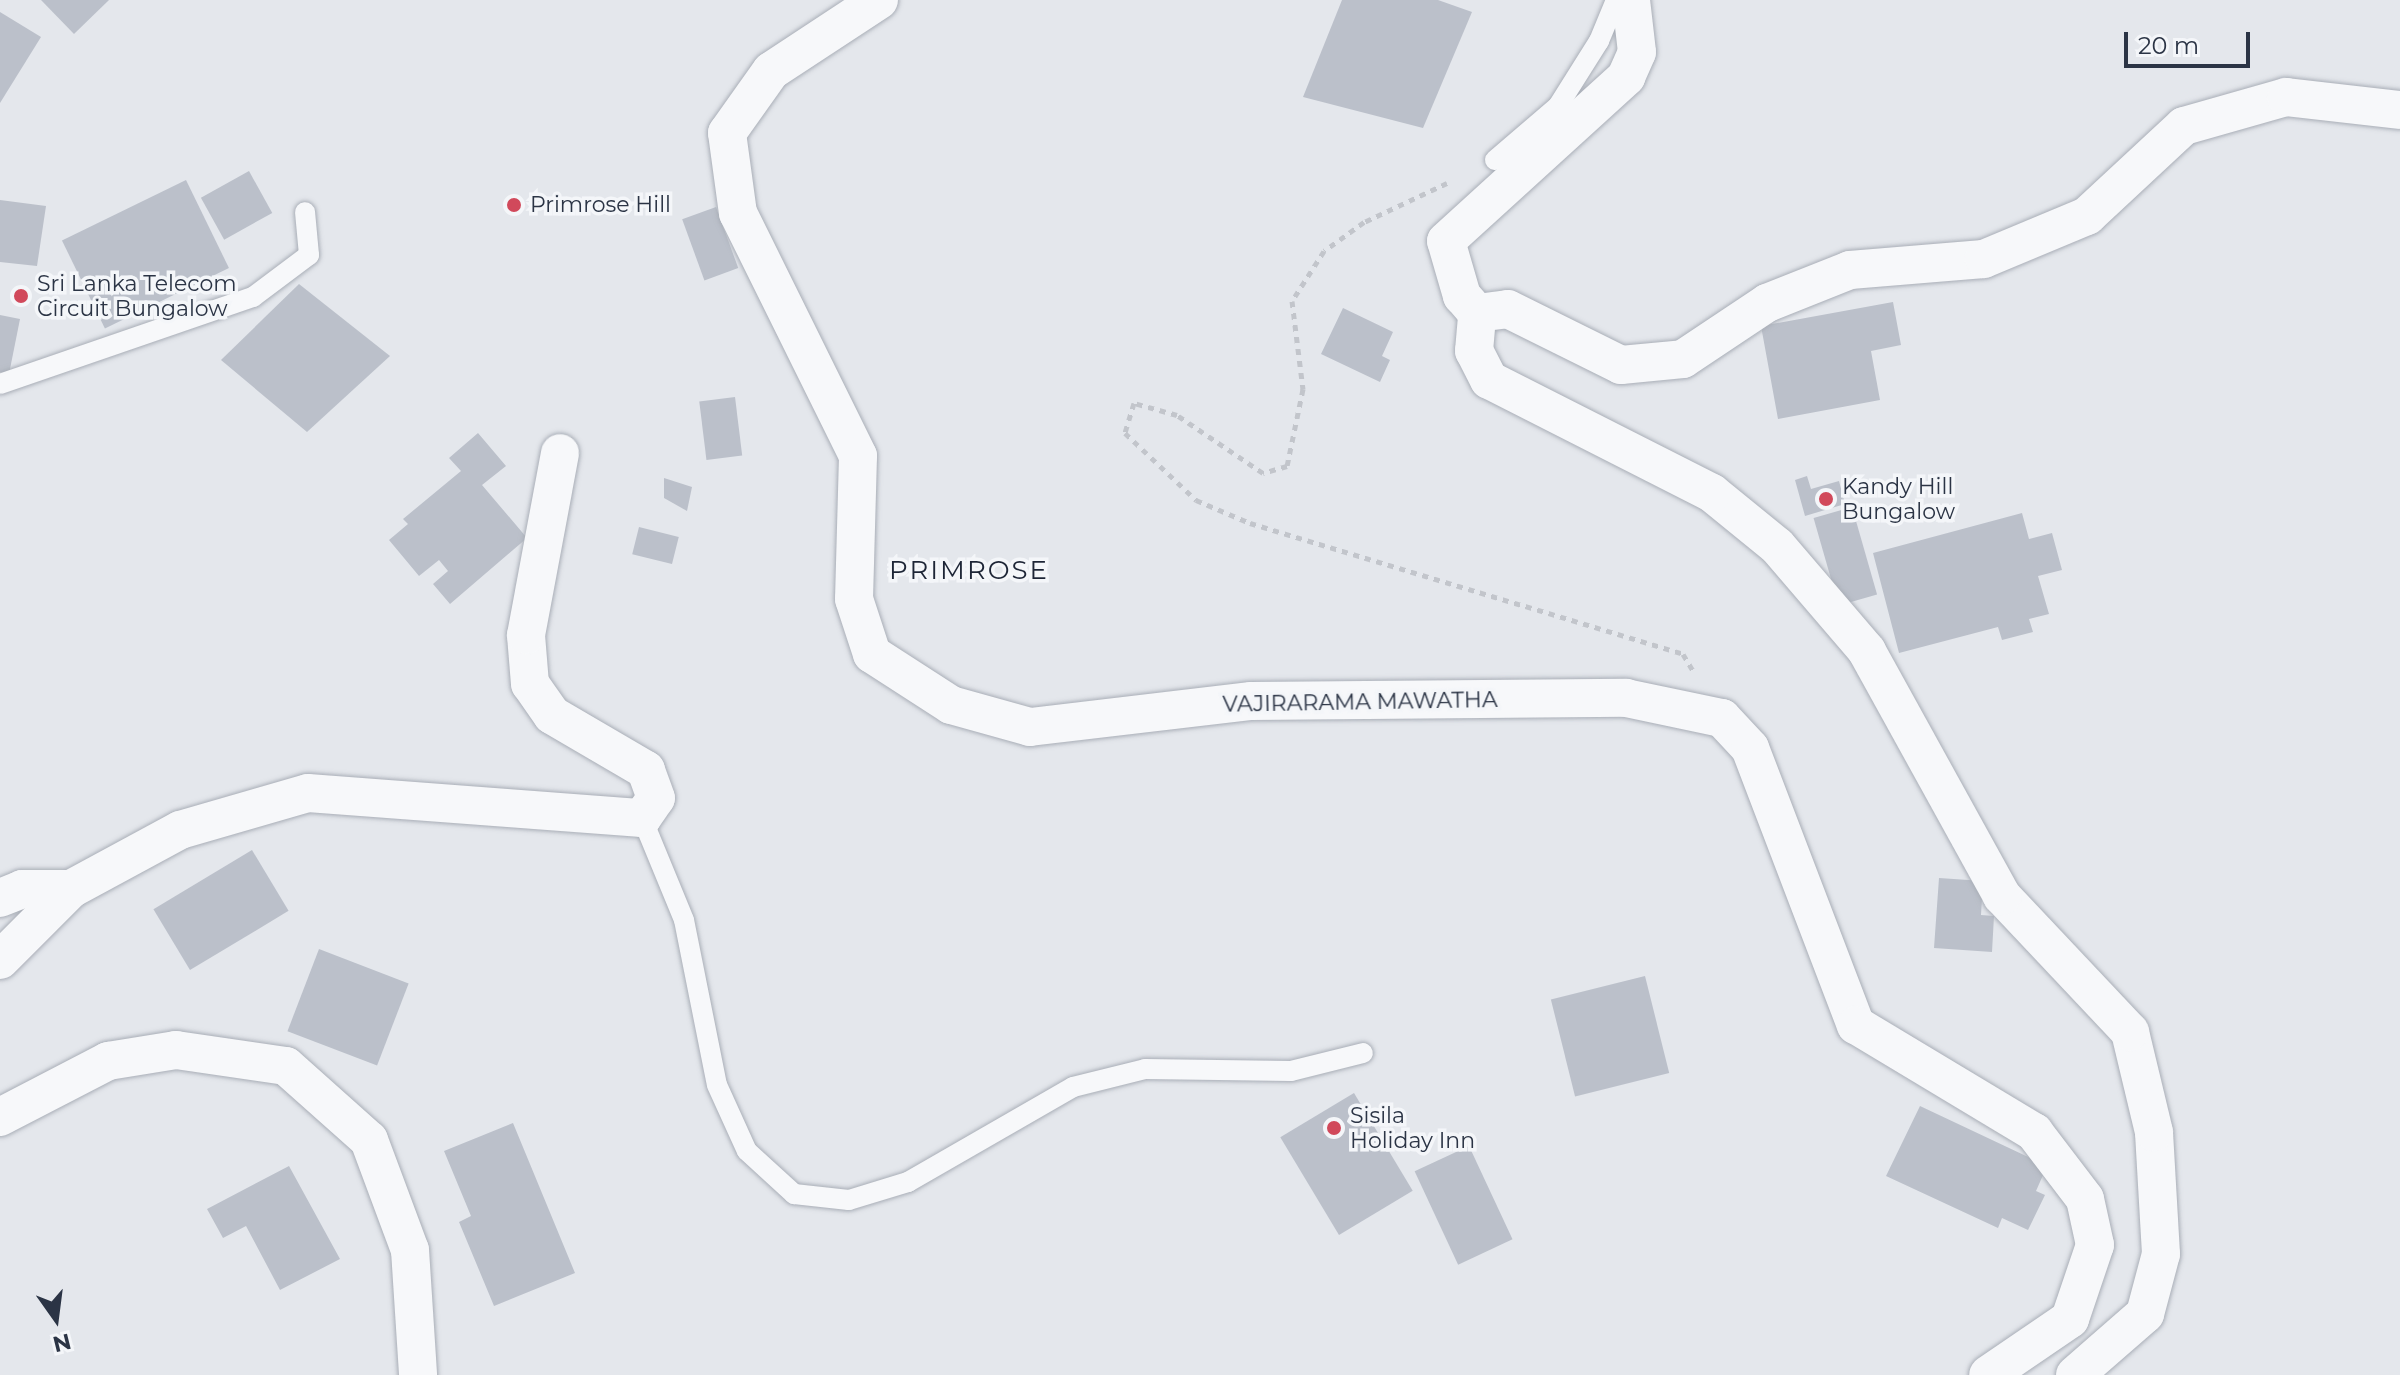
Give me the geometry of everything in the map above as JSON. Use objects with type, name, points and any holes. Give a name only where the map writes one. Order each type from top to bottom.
[{"type":"street","name":"VAJIRARAMA MAWATHA","points":[[879,0],[771,71],[727,133],[738,213],[858,456],[854,599],[872,654],[951,705],[1030,727],[1251,701],[1626,698],[1722,718]]},
{"type":"street","points":[[1631,0],[1637,52],[1626,77],[1446,241],[1462,296],[1477,313],[1474,351],[1489,380],[1712,493],[1777,546],[1867,651],[2002,896],[2130,1032],[2154,1132],[2161,1254],[2145,1314],[2075,1375]]},
{"type":"street","points":[[1477,313],[1508,309],[1621,365],[1683,359],[1767,303],[1850,270],[1984,259],[2087,216],[2184,126],[2286,97],[2400,110]]},
{"type":"street","points":[[0,960],[71,889],[180,830],[308,793],[642,818],[656,798],[646,770],[552,715],[530,684],[526,635],[560,453]]},
{"type":"street","points":[[1722,718],[1750,748],[1856,1025],[2034,1132],[2085,1199],[2095,1245],[2070,1319],[1988,1375]]},
{"type":"street","points":[[0,898],[22,889],[71,889]]},
{"type":"street","points":[[0,1117],[108,1061],[176,1050],[286,1066],[369,1140],[410,1250],[418,1375]]},
{"type":"lane","points":[[1495,160],[1558,106],[1599,41],[1616,0]]},
{"type":"lane","points":[[0,384],[253,297],[309,255],[305,212]]},
{"type":"lane","points":[[642,818],[684,920],[717,1085],[747,1151],[794,1194],[849,1200],[908,1182],[1073,1087],[1145,1069],[1291,1071],[1363,1053]]},
{"type":"path","points":[[1495,160],[1364,222],[1324,251],[1292,301],[1303,389],[1287,466],[1263,473],[1177,415],[1134,403],[1125,433],[1196,500],[1250,523],[1683,654],[1722,718]]},
{"type":"building","points":[[41,0],[109,0],[74,34]]},
{"type":"building","points":[[1342,0],[1438,0],[1472,12],[1423,128],[1303,97]]},
{"type":"building","points":[[0,12],[41,37],[0,103]]},
{"type":"building","points":[[249,171],[272,213],[224,240],[201,198]]},
{"type":"building","points":[[186,180],[229,268],[105,329],[62,240]]},
{"type":"building","points":[[0,200],[46,206],[37,266],[0,262]]},
{"type":"building","points":[[716,207],[738,268],[704,280],[682,219]]},
{"type":"building","points":[[299,284],[390,356],[307,432],[221,360]]},
{"type":"building","points":[[1893,302],[1901,345],[1871,351],[1880,400],[1778,419],[1761,326]]},
{"type":"building","points":[[1343,308],[1393,332],[1382,356],[1390,360],[1380,382],[1321,354]]},
{"type":"building","points":[[0,315],[20,319],[9,374],[0,372]]},
{"type":"building","points":[[735,397],[742,456],[706,460],[699,401]]},
{"type":"building","points":[[478,433],[506,466],[482,485],[527,538],[450,604],[433,584],[448,571],[439,560],[419,576],[389,540],[408,524],[403,519],[461,471],[449,458]]},
{"type":"building","points":[[1807,476],[1811,489],[1839,481],[1845,504],[1805,516],[1795,480]]},
{"type":"building","points":[[664,478],[692,487],[687,511],[664,498]]},
{"type":"building","points":[[1852,507],[1877,594],[1839,606],[1814,518]]},
{"type":"building","points":[[2022,513],[2029,539],[2052,533],[2062,570],[2038,576],[2049,614],[2029,619],[2033,632],[2002,640],[1998,627],[1899,653],[1873,553]]},
{"type":"building","points":[[639,527],[679,537],[672,564],[632,554]]},
{"type":"building","points":[[252,850],[289,911],[190,970],[153,909]]},
{"type":"building","points":[[1939,878],[1983,881],[1981,915],[1994,916],[1992,952],[1934,948]]},
{"type":"building","points":[[319,949],[409,983],[377,1066],[287,1031]]},
{"type":"building","points":[[1645,976],[1669,1073],[1575,1096],[1551,999]]},
{"type":"building","points":[[1354,1093],[1413,1191],[1339,1235],[1280,1137]]},
{"type":"building","points":[[1920,1106],[2047,1166],[2036,1191],[2045,1195],[2028,1230],[2002,1218],[1998,1228],[1886,1176]]},
{"type":"building","points":[[513,1123],[575,1273],[494,1306],[459,1222],[471,1216],[444,1151]]},
{"type":"building","points":[[1469,1146],[1513,1239],[1458,1265],[1415,1171]]},
{"type":"building","points":[[289,1166],[340,1259],[280,1290],[246,1226],[223,1238],[207,1209]]},
{"type":"place","name":"Primrose Hill","points":[[514,205]]},
{"type":"place","name":"Sri Lanka Telecom Circuit Bungalow","points":[[21,296]]},
{"type":"place","name":"Kandy Hill Bungalow","points":[[1826,499]]},
{"type":"place","name":"Sisila Holiday Inn","points":[[1334,1128]]},
{"type":"district","name":"PRIMROSE","points":[[969,571]]}]
